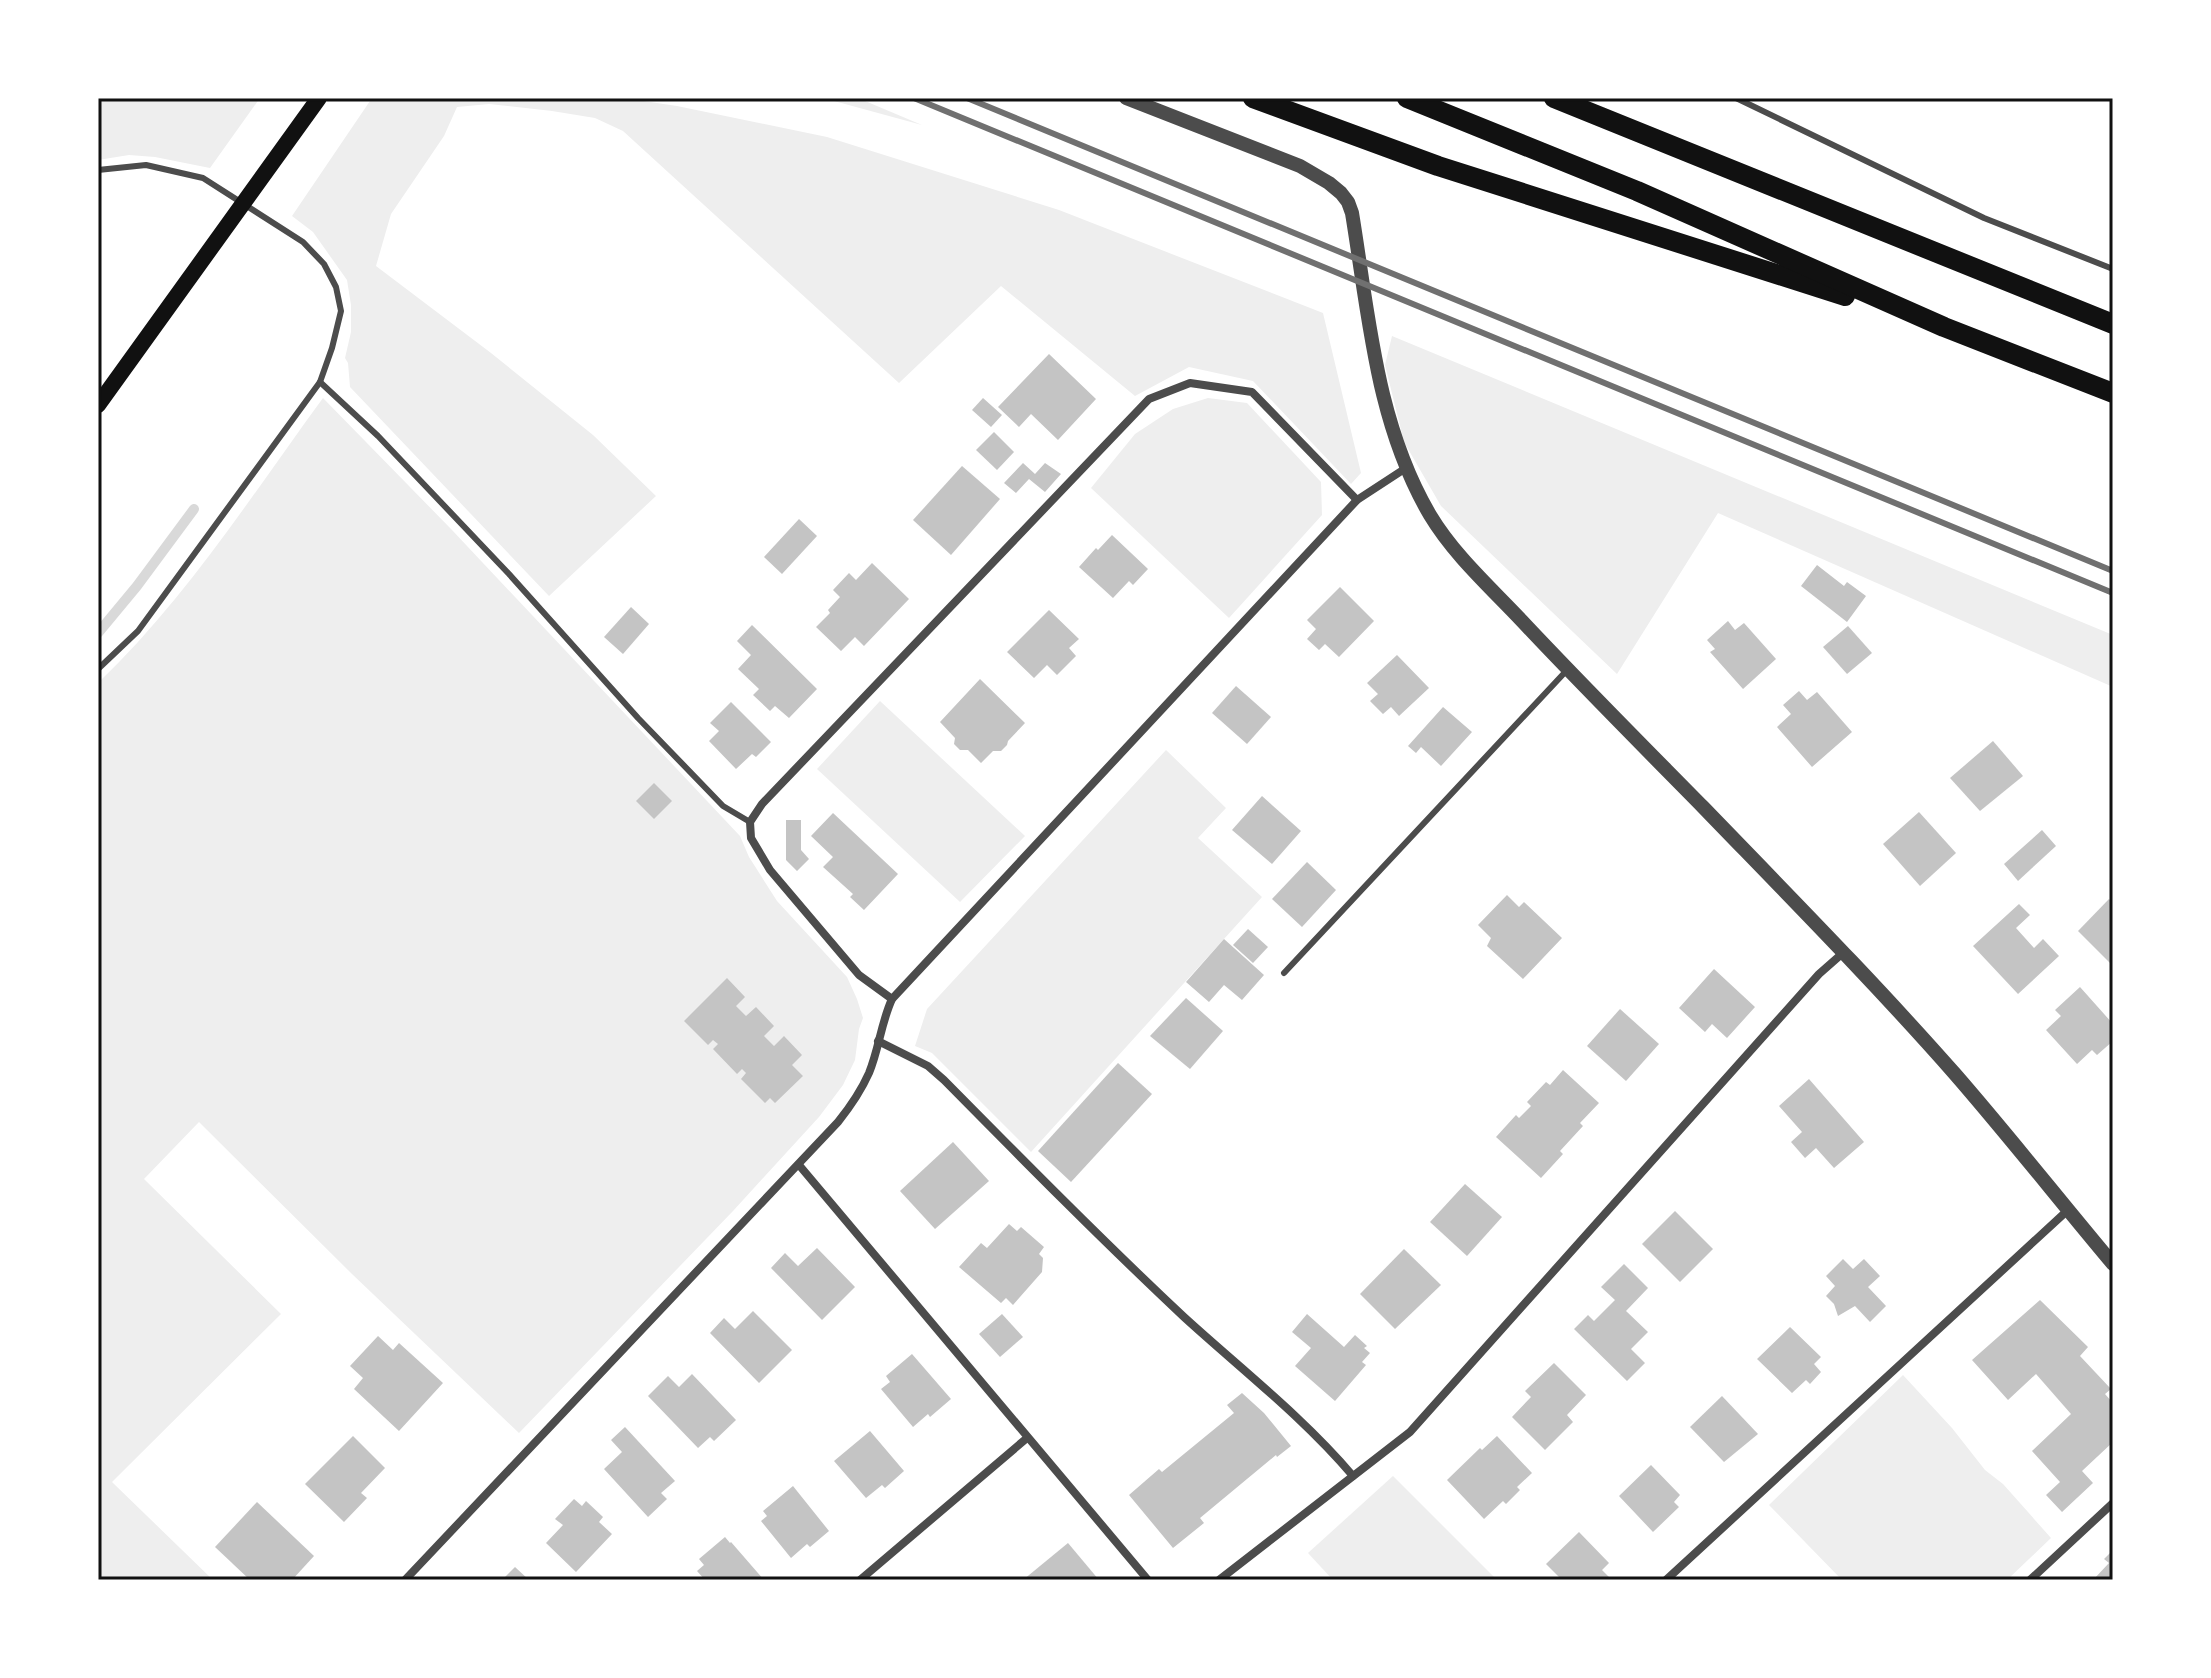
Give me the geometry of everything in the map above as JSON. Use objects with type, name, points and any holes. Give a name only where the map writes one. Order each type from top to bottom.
[{"type":"main road","points":[[98,405],[319,98]]},
{"type":"main road","points":[[1407,98],[1637,191],[1944,327],[2113,393]]},
{"type":"main road","points":[[1554,98],[2113,324]]},
{"type":"main road","points":[[1257,100],[1438,166],[1944,327]]},
{"type":"street","points":[[1126,98],[1300,166],[1341,193],[1352,213],[1378,371],[1390,420],[1406,468],[1431,517],[1455,550],[1844,952],[1956,1076],[2113,1264]]},
{"type":"street","points":[[892,999],[859,975],[770,870],[751,838],[750,822],[762,804],[1149,399],[1190,383],[1252,392],[1357,500]]},
{"type":"street","points":[[405,1580],[838,1122],[870,1072],[883,1018],[892,999],[1357,500],[1406,468]]},
{"type":"street","points":[[1219,1580],[1410,1432],[1819,974],[1844,952]]},
{"type":"street","points":[[878,1041],[928,1066],[944,1080],[1088,1225],[1292,1414],[1353,1476]]},
{"type":"street","points":[[799,1165],[1148,1580]]},
{"type":"street","points":[[1666,1580],[2068,1210]]},
{"type":"street","points":[[860,1580],[1027,1438]]},
{"type":"street","points":[[2030,1580],[2113,1503]]},
{"type":"lane","points":[[1736,98],[1984,218],[2113,269]]},
{"type":"lane","points":[[98,170],[146,165],[203,178],[303,242],[324,264],[336,287],[341,311],[320,382],[138,631],[98,669]]},
{"type":"lane","points":[[320,382],[378,436],[723,806],[750,822]]},
{"type":"lane","points":[[1284,973],[1568,669]]},
{"type":"shaded area","points":[[98,98],[260,98],[210,168],[129,155],[98,160]]},
{"type":"shaded area","points":[[372,98],[623,98],[677,106],[827,137],[1059,210],[1323,313],[1361,473],[1351,484],[1253,381],[1189,367],[1135,396],[1001,286],[899,383],[623,131],[595,118],[552,111],[489,104],[457,107],[444,136],[391,214],[376,266],[593,435],[656,496],[549,596],[350,387],[345,358],[351,332],[347,280],[313,232],[292,216]]},
{"type":"shaded area","points":[[823,98],[858,98],[922,125]]},
{"type":"shaded area","points":[[1392,336],[2113,635],[2113,687],[1718,513],[1617,674],[1441,506],[1404,442],[1385,365]]},
{"type":"shaded area","points":[[323,398],[452,530],[740,836],[749,857],[777,901],[847,977],[863,1018],[855,1060],[843,1085],[819,1117],[519,1433],[199,1122],[144,1179],[281,1314],[112,1482],[213,1580],[98,1580],[98,683],[189,582]]},
{"type":"shaded area","points":[[1208,398],[1247,403],[1321,482],[1322,515],[1229,618],[1091,488],[1135,434],[1173,409]]},
{"type":"shaded area","points":[[880,701],[1025,836],[960,902],[817,769]]},
{"type":"shaded area","points":[[1166,750],[1226,808],[1198,838],[1262,897],[1031,1152],[932,1053],[915,1046],[927,1009]]},
{"type":"shaded area","points":[[1903,1375],[1952,1428],[1985,1470],[2003,1484],[2051,1538],[2007,1580],[1842,1580],[1769,1505]]},
{"type":"shaded area","points":[[1393,1476],[1497,1580],[1333,1580],[1308,1553]]},
{"type":"building","points":[[1049,354],[1096,399],[1058,440],[1031,414],[1019,427],[998,407]]},
{"type":"building","points":[[983,398],[1002,415],[991,427],[972,410]]},
{"type":"building","points":[[994,432],[1014,452],[997,470],[976,450]]},
{"type":"building","points":[[1023,463],[1035,474],[1045,463],[1061,474],[1045,492],[1029,479],[1016,493],[1004,483]]},
{"type":"building","points":[[962,466],[1000,499],[951,555],[913,520]]},
{"type":"building","points":[[799,519],[817,536],[782,574],[764,557]]},
{"type":"building","points":[[1112,535],[1148,569],[1133,585],[1129,581],[1113,598],[1079,567]]},
{"type":"building","points":[[872,563],[909,599],[864,646],[855,637],[841,651],[816,627],[840,597],[833,590],[849,573],[856,580]]},
{"type":"building","points":[[1817,565],[1844,586],[1847,582],[1866,596],[1847,622],[1801,586]]},
{"type":"building","points":[[1340,587],[1374,621],[1339,657],[1325,644],[1319,650],[1307,639],[1316,629],[1307,620]]},
{"type":"building","points":[[631,607],[649,624],[623,654],[604,637]]},
{"type":"building","points":[[1049,610],[1079,639],[1069,648],[1076,656],[1057,675],[1047,665],[1034,678],[1007,652]]},
{"type":"building","points":[[1728,621],[1735,630],[1744,623],[1776,659],[1743,689],[1710,652],[1715,649],[1707,640]]},
{"type":"building","points":[[752,625],[817,689],[789,718],[775,706],[770,711],[753,695],[759,689],[738,669],[751,655],[737,641]]},
{"type":"building","points":[[1848,626],[1872,653],[1847,674],[1823,647]]},
{"type":"building","points":[[1397,655],[1429,688],[1399,716],[1391,707],[1383,714],[1370,701],[1378,694],[1367,683]]},
{"type":"building","points":[[980,679],[1025,723],[1001,751],[993,751],[981,763],[968,750],[960,750],[954,744],[955,738],[940,722]]},
{"type":"building","points":[[1236,686],[1271,717],[1247,744],[1212,713]]},
{"type":"building","points":[[1799,691],[1807,700],[1817,692],[1852,732],[1812,767],[1777,727],[1791,714],[1783,705]]},
{"type":"building","points":[[731,702],[771,742],[756,757],[752,754],[736,769],[709,741],[719,731],[710,723]]},
{"type":"building","points":[[1443,707],[1472,732],[1441,766],[1421,747],[1416,753],[1408,746]]},
{"type":"building","points":[[1993,741],[2023,776],[1980,811],[1950,778]]},
{"type":"building","points":[[654,783],[672,801],[654,819],[636,801]]},
{"type":"building","points":[[1262,796],[1301,831],[1272,864],[1232,830]]},
{"type":"building","points":[[1919,812],[1956,853],[1920,886],[1883,844]]},
{"type":"building","points":[[833,813],[898,874],[864,910],[850,897],[853,894],[823,867],[833,857],[811,836]]},
{"type":"building","points":[[786,820],[801,820],[801,850],[809,859],[797,871],[786,860]]},
{"type":"building","points":[[2042,830],[2056,846],[2018,881],[2004,864]]},
{"type":"building","points":[[1307,862],[1336,890],[1302,927],[1272,899]]},
{"type":"building","points":[[1507,895],[1519,907],[1524,902],[1562,938],[1523,979],[1487,946],[1491,938],[1478,925]]},
{"type":"building","points":[[2109,899],[2113,903],[2113,966],[2078,931]]},
{"type":"building","points":[[2019,904],[2030,915],[2016,928],[2034,948],[2043,939],[2059,956],[2018,994],[1973,946]]},
{"type":"building","points":[[1248,929],[1268,947],[1253,963],[1233,945]]},
{"type":"building","points":[[1224,939],[1264,975],[1242,1000],[1224,985],[1209,1002],[1186,982]]},
{"type":"building","points":[[1714,969],[1755,1007],[1727,1038],[1712,1024],[1705,1032],[1679,1008]]},
{"type":"building","points":[[727,978],[745,997],[736,1006],[746,1016],[756,1007],[774,1026],[764,1036],[774,1046],[784,1036],[802,1055],[792,1065],[803,1076],[775,1103],[770,1098],[765,1103],[741,1079],[746,1073],[742,1069],[737,1074],[713,1049],[718,1044],[713,1040],[708,1045],[684,1021]]},
{"type":"building","points":[[2080,987],[2113,1024],[2113,1041],[2097,1055],[2092,1050],[2077,1064],[2046,1030],[2061,1016],[2055,1010]]},
{"type":"building","points":[[1186,998],[1223,1031],[1190,1069],[1150,1036]]},
{"type":"building","points":[[1620,1009],[1659,1044],[1626,1081],[1587,1046]]},
{"type":"building","points":[[1118,1063],[1152,1094],[1071,1182],[1038,1151]]},
{"type":"building","points":[[1563,1070],[1599,1103],[1580,1123],[1583,1126],[1541,1178],[1496,1137],[1516,1115],[1519,1118],[1531,1106],[1527,1102],[1546,1082],[1550,1085]]},
{"type":"building","points":[[1809,1079],[1864,1142],[1834,1168],[1816,1148],[1805,1158],[1791,1142],[1802,1132],[1779,1106]]},
{"type":"building","points":[[953,1142],[989,1181],[935,1229],[900,1191]]},
{"type":"building","points":[[1465,1184],[1502,1217],[1467,1256],[1430,1222]]},
{"type":"building","points":[[1675,1211],[1713,1249],[1680,1282],[1642,1244]]},
{"type":"building","points":[[1009,1224],[1017,1231],[1021,1227],[1044,1247],[1039,1254],[1043,1258],[1042,1272],[1013,1305],[1006,1298],[1001,1303],[959,1267],[981,1243],[987,1248]]},
{"type":"building","points":[[817,1248],[855,1287],[822,1320],[771,1268],[785,1253],[798,1266]]},
{"type":"building","points":[[1404,1249],[1441,1285],[1395,1329],[1360,1294]]},
{"type":"building","points":[[1843,1259],[1853,1269],[1864,1259],[1880,1276],[1868,1287],[1886,1306],[1870,1322],[1855,1306],[1838,1316],[1834,1304],[1826,1296],[1835,1286],[1826,1276]]},
{"type":"building","points":[[1624,1264],[1648,1288],[1626,1311],[1648,1332],[1631,1349],[1645,1363],[1627,1381],[1574,1329],[1588,1315],[1594,1321],[1615,1300],[1601,1287]]},
{"type":"building","points":[[2040,1300],[2088,1347],[2080,1356],[2111,1389],[2105,1394],[2113,1403],[2113,1442],[2082,1471],[2093,1483],[2062,1512],[2046,1495],[2060,1482],[2032,1451],[2071,1414],[2036,1374],[2008,1400],[1972,1360]]},
{"type":"building","points":[[753,1311],[792,1350],[759,1383],[710,1333],[724,1318],[735,1329]]},
{"type":"building","points":[[1002,1314],[1023,1337],[1000,1357],[979,1334]]},
{"type":"building","points":[[1307,1314],[1344,1347],[1355,1335],[1370,1353],[1362,1362],[1366,1365],[1335,1401],[1295,1366],[1311,1348],[1292,1332]]},
{"type":"building","points":[[1790,1327],[1821,1357],[1814,1364],[1821,1372],[1810,1384],[1806,1380],[1792,1393],[1757,1359]]},
{"type":"building","points":[[378,1336],[393,1350],[399,1343],[443,1383],[399,1431],[354,1389],[363,1378],[350,1366]]},
{"type":"building","points":[[912,1354],[951,1399],[913,1427],[881,1389],[890,1382],[886,1376]]},
{"type":"building","points":[[1554,1363],[1586,1395],[1567,1415],[1573,1422],[1545,1450],[1512,1417],[1531,1397],[1525,1391]]},
{"type":"building","points":[[692,1374],[736,1420],[714,1441],[710,1437],[698,1448],[648,1396],[668,1376],[679,1387]]},
{"type":"building","points":[[1242,1393],[1264,1413],[1291,1446],[1200,1518],[1204,1523],[1173,1548],[1129,1495],[1234,1413],[1227,1405]]},
{"type":"building","points":[[1722,1396],[1758,1434],[1724,1462],[1690,1427]]},
{"type":"building","points":[[625,1427],[675,1481],[661,1493],[667,1499],[648,1517],[604,1469],[622,1452],[611,1440]]},
{"type":"building","points":[[870,1431],[904,1471],[885,1488],[882,1485],[866,1498],[834,1461]]},
{"type":"building","points":[[353,1436],[385,1468],[361,1493],[367,1498],[344,1522],[305,1484]]},
{"type":"building","points":[[1497,1436],[1532,1473],[1517,1487],[1520,1490],[1506,1504],[1503,1501],[1484,1519],[1447,1480]]},
{"type":"building","points":[[1651,1465],[1680,1495],[1674,1502],[1679,1507],[1653,1532],[1619,1496]]},
{"type":"building","points":[[793,1486],[829,1531],[791,1558],[761,1521],[767,1516],[763,1511]]},
{"type":"building","points":[[574,1499],[582,1506],[586,1501],[603,1517],[599,1522],[612,1534],[576,1572],[546,1543],[563,1525],[555,1519]]},
{"type":"building","points":[[257,1502],[314,1556],[292,1580],[250,1580],[215,1547]]},
{"type":"building","points":[[1579,1532],[1609,1563],[1602,1570],[1609,1577],[1605,1580],[1562,1580],[1546,1564]]},
{"type":"building","points":[[725,1537],[764,1580],[705,1580],[697,1571],[704,1565],[699,1559]]},
{"type":"building","points":[[1068,1543],[1099,1580],[1023,1580]]},
{"type":"building","points":[[2113,1550],[2113,1580],[2093,1580],[2109,1563],[2104,1559]]},
{"type":"building","points":[[515,1567],[529,1580],[502,1580]]},
{"type":"waterway","points":[[98,633],[194,509]]},
{"type":"railway","points":[[914,98],[2113,593]]},
{"type":"railway","points":[[967,98],[2113,571]]}]
